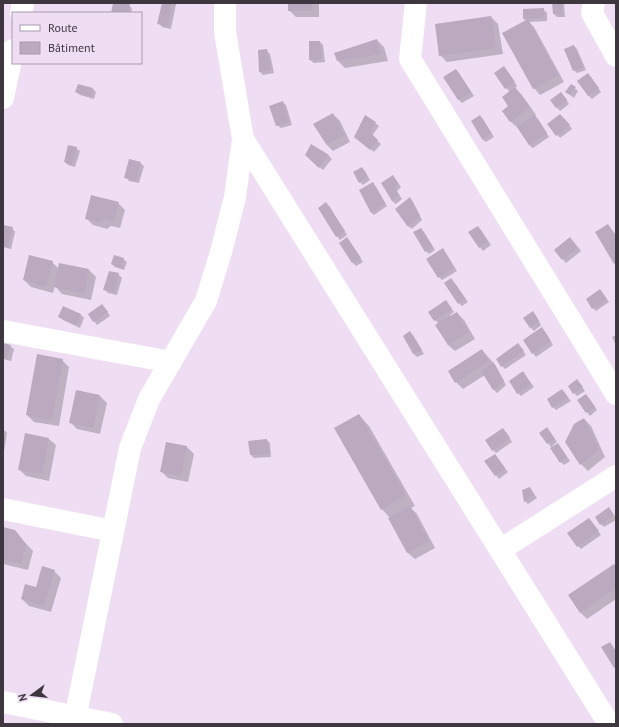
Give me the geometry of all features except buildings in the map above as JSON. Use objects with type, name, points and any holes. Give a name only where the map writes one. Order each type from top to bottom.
[{"type":"street","points":[[75,720],[130,448],[149,399],[206,301],[221,252],[235,197],[243,139],[225,32],[225,3]]},
{"type":"street","points":[[416,3],[410,59],[616,394]]},
{"type":"street","points":[[594,3],[592,13],[616,56]]},
{"type":"street","points":[[3,98],[12,55]]},
{"type":"street","points":[[243,139],[609,724]]},
{"type":"street","points":[[3,331],[171,362]]},
{"type":"street","points":[[500,550],[616,476]]},
{"type":"street","points":[[3,509],[113,531]]},
{"type":"street","points":[[3,702],[75,720],[112,724]]}]
